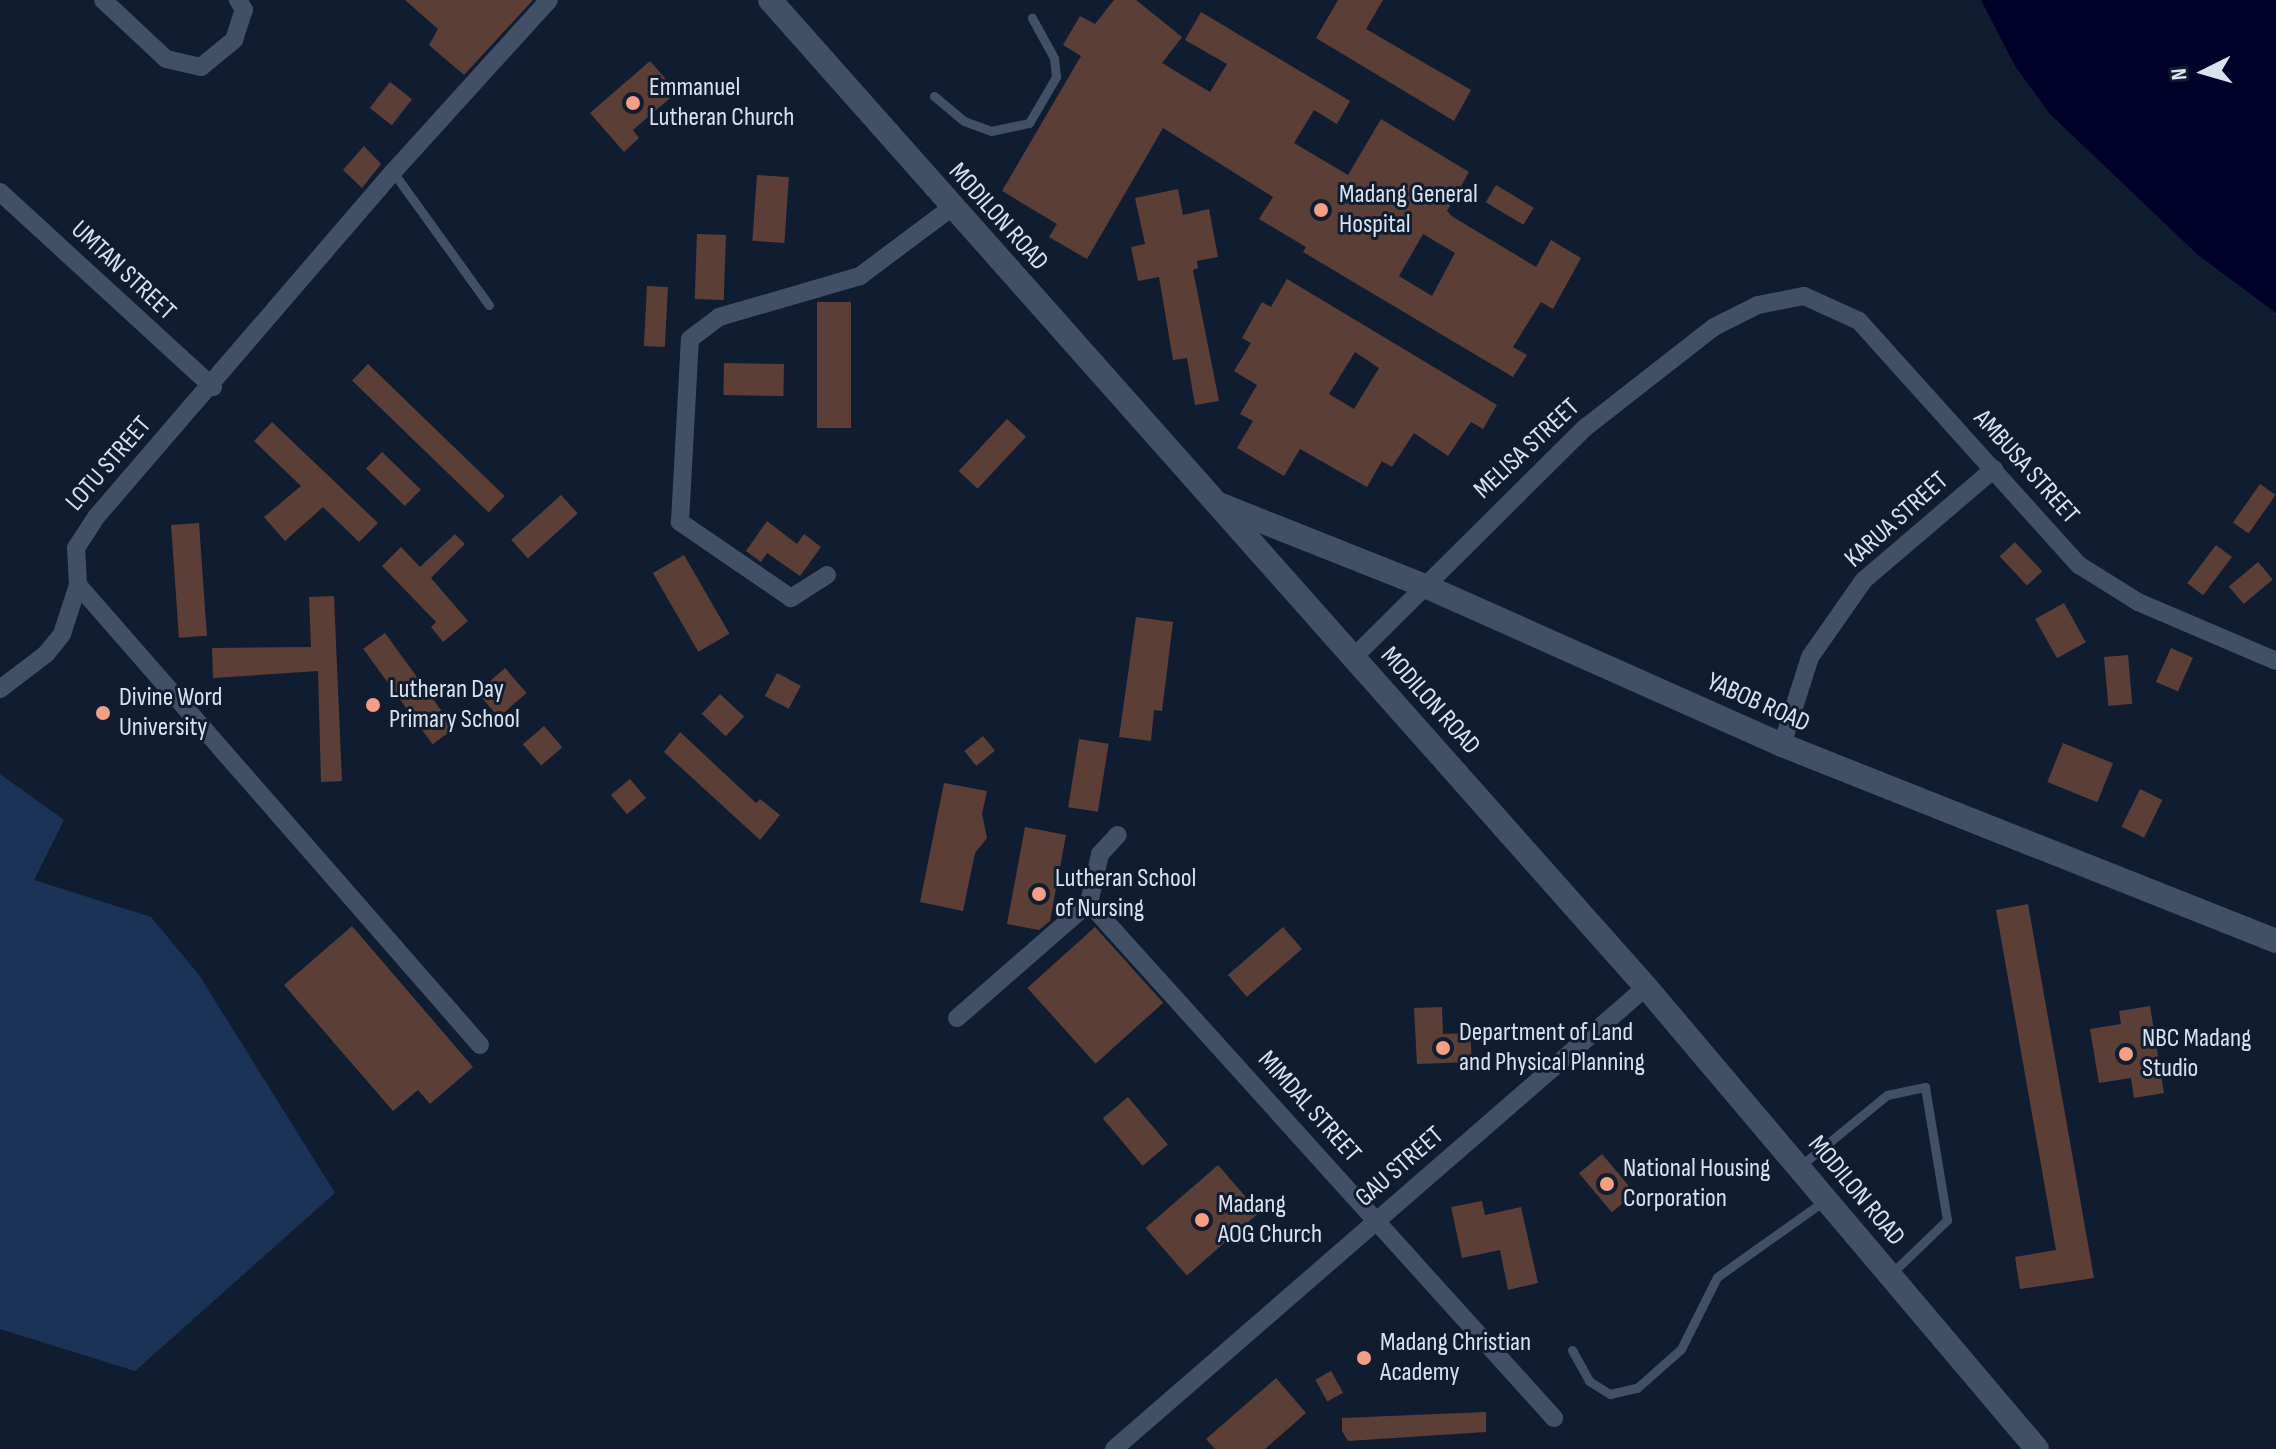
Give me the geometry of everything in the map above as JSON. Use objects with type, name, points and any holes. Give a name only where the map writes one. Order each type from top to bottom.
[{"type":"main road","name":"MODILON ROAD","points":[[770,0],[951,208],[1221,505],[1646,987],[2037,1449]]},
{"type":"main road","name":"YABOB ROAD","points":[[1221,505],[1425,586],[1782,745],[2276,941]]},
{"type":"street","points":[[103,0],[166,59],[201,67],[234,40],[244,10],[238,0]]},
{"type":"street","name":"LOTU STREET","points":[[0,689],[46,654],[62,634],[78,585],[76,548],[81,535],[213,387],[393,172],[549,0]]},
{"type":"street","name":"UMTAN STREET","points":[[0,192],[213,387]]},
{"type":"street","points":[[827,575],[791,598],[680,522],[690,339],[719,317],[860,276],[951,208]]},
{"type":"street","name":"AMBUSA STREET","points":[[1758,305],[1804,296],[1859,321],[2079,565],[2138,602],[2276,661]]},
{"type":"street","name":"MELISA STREET","points":[[1354,657],[1586,427],[1714,327],[1758,305]]},
{"type":"street","name":"KARUA STREET","points":[[1782,745],[1810,657],[1864,580],[1994,469]]},
{"type":"street","points":[[78,585],[480,1045]]},
{"type":"street","points":[[957,1018],[1089,903],[1100,854],[1118,835]]},
{"type":"street","name":"MIMDAL STREET","points":[[1089,903],[1554,1418]]},
{"type":"street","name":"GAU STREET","points":[[1114,1449],[1646,987]]},
{"type":"lane","points":[[934,96],[964,121],[991,131],[1029,123],[1056,77],[1054,58],[1032,18]]},
{"type":"lane","points":[[393,172],[489,305]]},
{"type":"lane","points":[[1799,1167],[1887,1095],[1925,1087],[1947,1220],[1890,1275]]},
{"type":"lane","points":[[1572,1350],[1589,1381],[1610,1394],[1637,1388],[1681,1349],[1717,1277],[1826,1199]]},
{"type":"shaded area","points":[[1981,0],[2276,0],[2276,313],[2198,255],[2050,114],[2015,66]]},
{"type":"shaded area","points":[[0,774],[64,820],[34,880],[151,917],[199,975],[335,1193],[135,1371],[0,1329]]},
{"type":"building","points":[[405,0],[533,0],[464,75],[429,45],[438,29]]},
{"type":"building","points":[[1114,0],[1136,0],[1182,37],[1162,63],[1210,92],[1227,64],[1185,40],[1201,12],[1350,101],[1337,124],[1314,110],[1294,143],[1348,175],[1381,119],[1469,172],[1447,211],[1453,217],[1536,267],[1551,240],[1581,258],[1553,309],[1541,302],[1513,347],[1527,355],[1513,377],[1303,252],[1306,247],[1259,219],[1273,197],[1163,128],[1087,259],[1049,237],[1057,224],[1002,191],[1081,56],[1063,45],[1080,16],[1095,24]],"holes":[[[1423,234],[1455,253],[1432,296],[1399,276]]]},
{"type":"building","points":[[1338,0],[1383,0],[1366,29],[1471,90],[1454,121],[1316,38]]},
{"type":"building","name":"Emmanuel Lutheran Church","points":[[650,61],[677,92],[633,130],[639,138],[624,152],[590,113]]},
{"type":"building","points":[[390,82],[412,99],[392,125],[370,108]]},
{"type":"building","points":[[364,146],[381,164],[362,188],[343,170]]},
{"type":"building","points":[[757,175],[789,177],[784,243],[752,241]]},
{"type":"building","points":[[1496,185],[1534,208],[1523,225],[1486,202]]},
{"type":"building","points":[[1178,189],[1183,215],[1209,209],[1218,257],[1197,261],[1198,268],[1193,270],[1219,401],[1195,405],[1187,358],[1173,360],[1159,277],[1138,281],[1131,247],[1145,244],[1135,198]]},
{"type":"building","points":[[697,234],[726,235],[724,300],[695,299]]},
{"type":"building","points":[[1287,279],[1497,405],[1483,429],[1471,422],[1448,456],[1414,433],[1392,467],[1382,461],[1367,487],[1300,449],[1284,476],[1237,448],[1253,421],[1240,414],[1257,385],[1234,371],[1251,343],[1242,338],[1262,302],[1271,307]],"holes":[[[1355,352],[1379,368],[1354,409],[1329,394]]]},
{"type":"building","points":[[647,286],[668,287],[665,347],[644,346]]},
{"type":"building","points":[[817,302],[851,302],[851,428],[817,428]]},
{"type":"building","points":[[724,363],[784,364],[783,396],[723,395]]},
{"type":"building","points":[[368,364],[505,496],[489,513],[352,381]]},
{"type":"building","points":[[1007,419],[1026,437],[978,489],[959,471]]},
{"type":"building","points":[[272,422],[378,523],[359,542],[323,507],[285,541],[264,517],[301,486],[254,441]]},
{"type":"building","points":[[382,452],[421,490],[405,506],[366,469]]},
{"type":"building","points":[[2260,484],[2276,495],[2249,533],[2233,523]]},
{"type":"building","points":[[561,495],[578,514],[528,558],[511,540]]},
{"type":"building","points":[[767,521],[797,544],[804,534],[821,547],[800,576],[767,553],[761,562],[746,551]]},
{"type":"building","points":[[199,523],[207,636],[179,638],[171,525]]},
{"type":"building","points":[[455,534],[465,544],[431,578],[468,621],[443,642],[431,627],[436,622],[382,566],[401,547],[420,567]]},
{"type":"building","points":[[2015,542],[2042,571],[2027,586],[2000,556]]},
{"type":"building","points":[[2216,545],[2232,557],[2203,595],[2187,583]]},
{"type":"building","points":[[684,555],[730,634],[698,652],[653,573]]},
{"type":"building","points":[[2258,562],[2273,580],[2244,604],[2229,586]]},
{"type":"building","points":[[334,596],[342,781],[321,782],[318,671],[213,678],[212,648],[311,647],[309,597]]},
{"type":"building","points":[[2064,603],[2086,642],[2057,658],[2035,619]]},
{"type":"building","points":[[1136,617],[1173,622],[1162,711],[1154,710],[1151,741],[1119,737]]},
{"type":"building","points":[[385,633],[454,728],[433,744],[363,649]]},
{"type":"building","points":[[2171,648],[2193,658],[2178,692],[2156,682]]},
{"type":"building","points":[[2128,655],[2132,704],[2108,706],[2104,657]]},
{"type":"building","points":[[505,668],[527,693],[499,717],[477,692]]},
{"type":"building","points":[[777,673],[801,686],[789,709],[765,696]]},
{"type":"building","points":[[720,694],[744,717],[726,736],[702,714]]},
{"type":"building","points":[[544,726],[562,747],[541,766],[523,744]]},
{"type":"building","points":[[680,732],[756,803],[760,799],[780,815],[760,840],[664,752]]},
{"type":"building","points":[[983,736],[995,751],[976,766],[964,751]]},
{"type":"building","points":[[1079,739],[1109,744],[1098,812],[1068,807]]},
{"type":"building","points":[[2063,743],[2113,763],[2097,802],[2047,782]]},
{"type":"building","points":[[630,779],[646,798],[627,814],[611,795]]},
{"type":"building","points":[[944,783],[987,791],[982,814],[987,838],[975,853],[963,911],[920,902]]},
{"type":"building","points":[[2140,789],[2162,800],[2144,838],[2122,827]]},
{"type":"building","points":[[1025,827],[1066,835],[1050,921],[1039,930],[1007,924]]},
{"type":"building","points":[[2028,904],[2094,1278],[2020,1289],[2015,1257],[2056,1250],[1996,910]]},
{"type":"building","points":[[352,926],[473,1067],[430,1104],[418,1090],[393,1111],[284,985]]},
{"type":"building","points":[[1095,927],[1163,1003],[1096,1064],[1027,988]]},
{"type":"building","points":[[1283,927],[1302,949],[1247,997],[1228,975]]},
{"type":"building","name":"NBC Madang Studio","points":[[2150,1006],[2164,1093],[2134,1098],[2131,1078],[2099,1083],[2090,1029],[2121,1024],[2119,1011]]},
{"type":"building","name":"Department of Land and Physical Planning","points":[[1442,1007],[1443,1034],[1470,1033],[1472,1062],[1417,1064],[1414,1008]]},
{"type":"building","points":[[1128,1097],[1168,1144],[1143,1166],[1103,1118]]},
{"type":"building","name":"National Housing Corporation","points":[[1602,1154],[1635,1193],[1612,1212],[1579,1173]]},
{"type":"building","name":"Madang AOG Church","points":[[1218,1165],[1259,1213],[1187,1276],[1146,1228]]},
{"type":"building","points":[[1482,1201],[1485,1215],[1521,1207],[1538,1283],[1508,1290],[1500,1250],[1462,1258],[1451,1207]]},
{"type":"building","points":[[1331,1371],[1343,1393],[1327,1402],[1315,1380]]},
{"type":"building","points":[[1276,1378],[1306,1413],[1265,1449],[1215,1449],[1206,1439]]},
{"type":"building","points":[[1486,1412],[1486,1432],[1348,1441],[1342,1431],[1342,1418]]},
{"type":"place","name":"Emmanuel Lutheran Church","points":[[633,103]]},
{"type":"place","name":"Madang General Hospital","points":[[1321,210]]},
{"type":"place","name":"Lutheran Day Primary School","points":[[373,705]]},
{"type":"place","name":"Divine Word University","points":[[103,713]]},
{"type":"place","name":"Lutheran School of Nursing","points":[[1039,894]]},
{"type":"place","name":"Department of Land and Physical Planning","points":[[1443,1048]]},
{"type":"place","name":"NBC Madang Studio","points":[[2126,1054]]},
{"type":"place","name":"National Housing Corporation","points":[[1607,1184]]},
{"type":"place","name":"Madang AOG Church","points":[[1202,1220]]},
{"type":"place","name":"Madang Christian Academy","points":[[1364,1358]]}]
